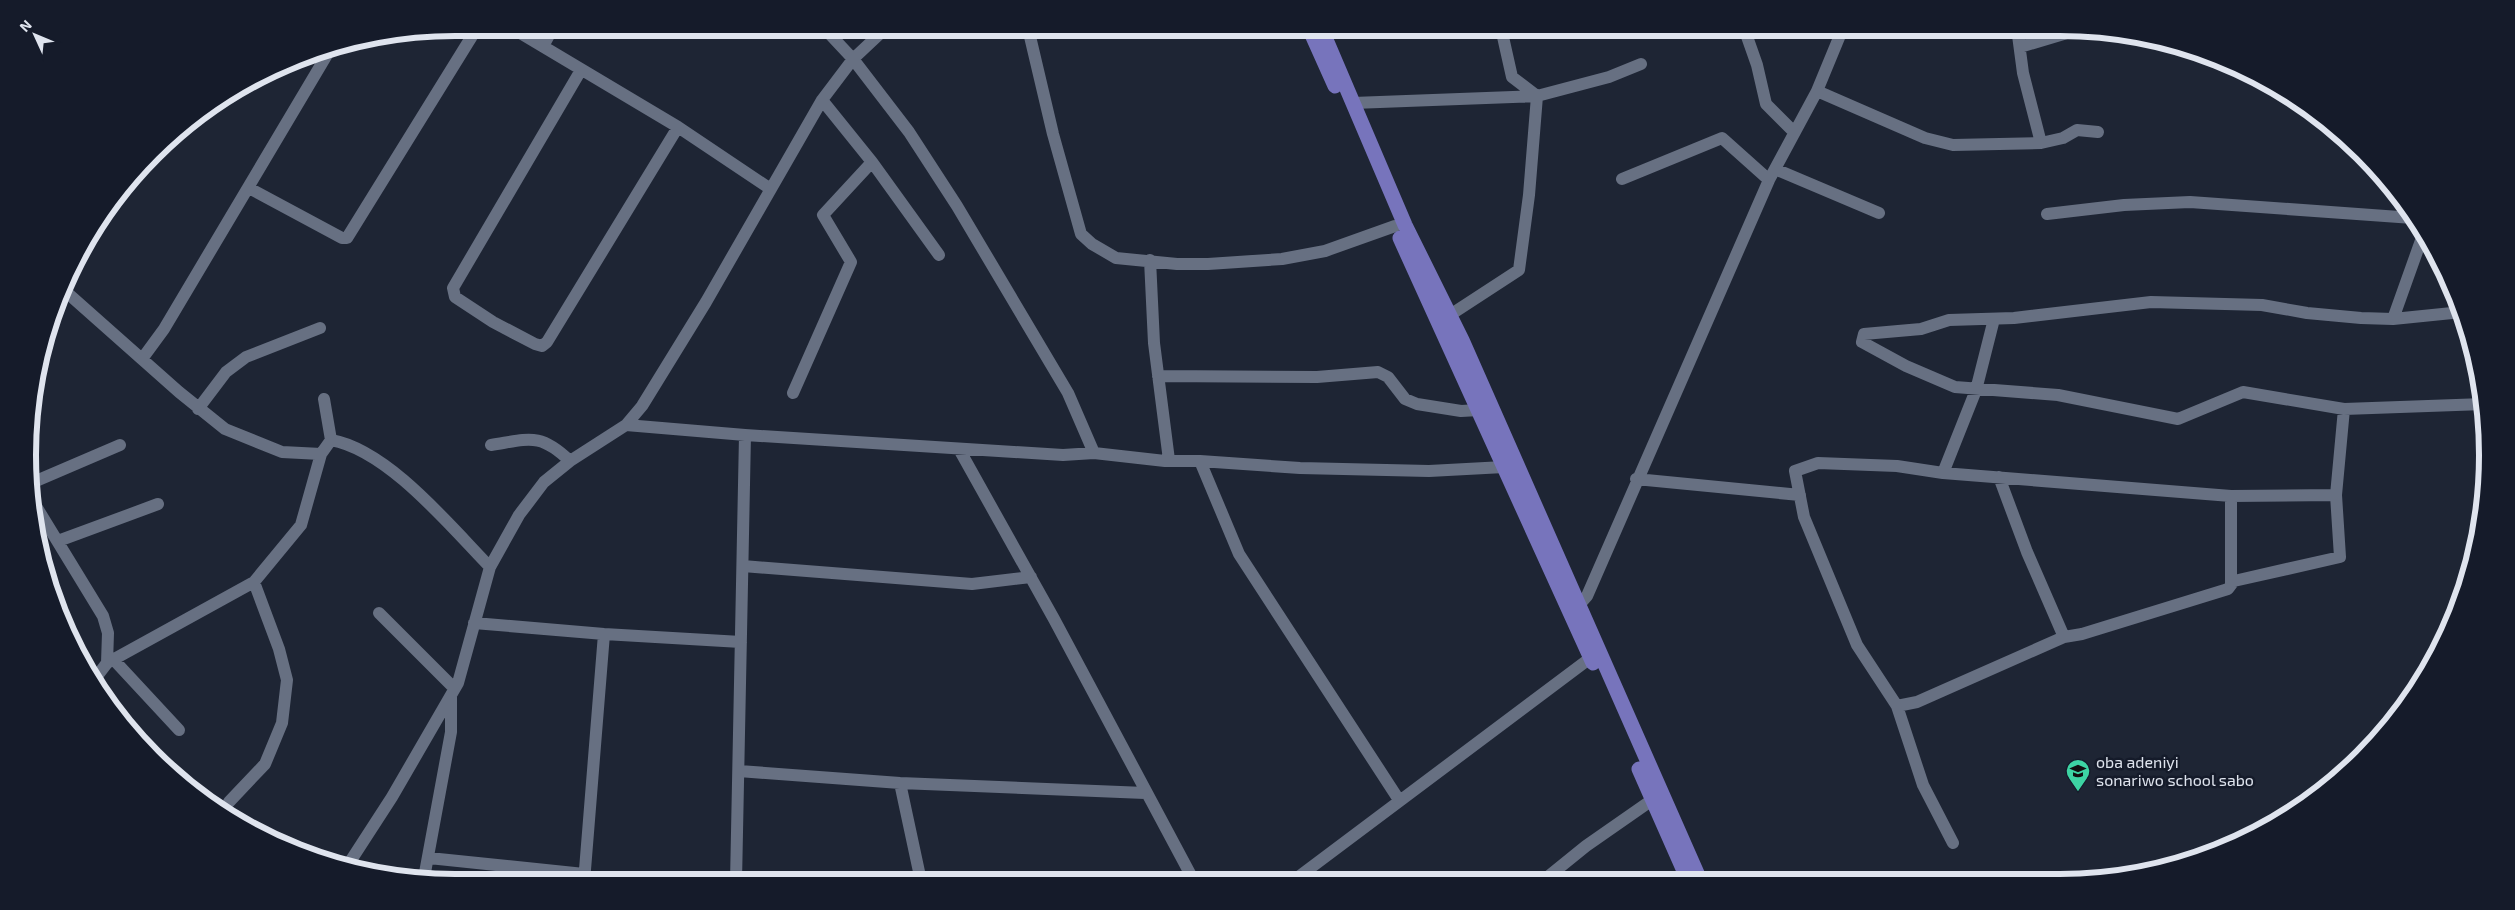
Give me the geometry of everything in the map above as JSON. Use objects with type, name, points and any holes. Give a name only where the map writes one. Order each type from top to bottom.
[{"type":"main road","points":[[1312,36],[1395,226],[1504,467],[1697,874]]},
{"type":"main road","points":[[1324,36],[1405,225],[1450,315],[1579,605],[1594,654],[1652,800],[1685,874]]},
{"type":"street","points":[[249,188],[342,238],[347,238],[472,36]]},
{"type":"street","points":[[526,36],[678,126],[769,188]]},
{"type":"street","points":[[543,46],[549,36]]},
{"type":"street","points":[[831,36],[853,59],[910,132],[957,206],[1068,393],[1094,453]]},
{"type":"street","points":[[425,873],[451,732],[455,689],[490,567],[531,497],[544,482],[570,462],[626,425],[656,385],[769,188],[822,100],[853,59],[877,36]]},
{"type":"street","points":[[1030,36],[1053,134],[1082,234],[1085,238],[1116,258],[1177,264],[1282,259],[1324,251],[1395,226]]},
{"type":"street","points":[[1503,36],[1512,77],[1537,96]]},
{"type":"street","points":[[1747,36],[1757,65],[1766,104],[1794,132]]},
{"type":"street","points":[[1579,605],[1587,596],[1636,480],[1772,175],[1817,91],[1840,36]]},
{"type":"street","points":[[2018,36],[2023,73],[2041,143]]},
{"type":"street","points":[[2020,47],[2057,36]]},
{"type":"street","points":[[142,359],[164,329],[326,56]]},
{"type":"street","points":[[1353,102],[1537,96],[1609,77],[1641,64]]},
{"type":"street","points":[[581,70],[453,288],[455,297],[493,322],[535,344],[542,346],[547,342],[678,126]]},
{"type":"street","points":[[1817,91],[1925,138],[1953,145],[2041,143],[2063,138],[2077,130],[2098,132]]},
{"type":"street","points":[[1450,315],[1519,270],[1529,195],[1537,96]]},
{"type":"street","points":[[822,100],[872,162],[939,255]]},
{"type":"street","points":[[1622,178],[1722,138],[1772,175],[1879,213]]},
{"type":"street","points":[[793,393],[851,262],[823,215],[872,162]]},
{"type":"street","points":[[2047,214],[2124,205],[2190,202],[2405,217]]},
{"type":"street","points":[[2393,319],[2420,242]]},
{"type":"street","points":[[1150,260],[1158,376],[1169,460]]},
{"type":"street","points":[[68,294],[198,409],[225,430],[282,452],[322,454]]},
{"type":"street","points":[[2454,313],[2393,319],[2361,318],[2307,313],[2262,305],[2211,302],[2151,302],[2077,312],[1949,320],[1921,329],[1864,334],[1862,342],[1906,366],[1955,387],[2058,396],[2178,420],[2243,392],[2344,409],[2475,404]]},
{"type":"street","points":[[1943,473],[1976,390],[1994,318]]},
{"type":"street","points":[[198,409],[226,372],[246,357],[320,328]]},
{"type":"street","points":[[1158,376],[1317,377],[1378,372],[1388,377],[1404,399],[1417,404],[1461,411],[1479,410]]},
{"type":"street","points":[[99,675],[110,662],[254,582],[301,525],[322,454],[331,440],[324,399]]},
{"type":"street","points":[[1897,706],[1918,702],[2064,637],[2082,634],[2228,590],[2234,581],[2340,557],[2336,495],[2344,409]]},
{"type":"street","points":[[626,425],[959,449],[1063,455],[1094,453],[1169,460],[1200,460],[1300,468],[1429,471],[1504,467]]},
{"type":"street","points":[[736,874],[745,435]]},
{"type":"street","points":[[490,445],[531,438],[542,440],[556,447],[570,462]]},
{"type":"street","points":[[331,440],[353,446],[408,484],[490,567]]},
{"type":"street","points":[[37,480],[120,445]]},
{"type":"street","points":[[959,449],[1031,577],[1145,793],[1190,874]]},
{"type":"street","points":[[1200,460],[1239,554],[1399,800]]},
{"type":"street","points":[[1953,842],[1923,786],[1897,706],[1857,645],[1804,517],[1795,471],[1818,463],[1897,466],[1943,473],[2231,496],[2336,495]]},
{"type":"street","points":[[1999,477],[2027,552],[2064,637]]},
{"type":"street","points":[[1636,480],[1800,495]]},
{"type":"street","points":[[2231,496],[2231,585]]},
{"type":"street","points":[[58,541],[158,504]]},
{"type":"street","points":[[40,513],[103,616],[108,633],[110,662],[179,730]]},
{"type":"street","points":[[743,566],[972,584],[1031,577]]},
{"type":"street","points":[[229,802],[265,764],[282,723],[287,680],[279,649],[254,582]]},
{"type":"street","points":[[379,613],[455,689]]},
{"type":"street","points":[[474,623],[604,634],[741,642]]},
{"type":"street","points":[[584,874],[604,634]]},
{"type":"street","points":[[1301,874],[1594,654]]},
{"type":"street","points":[[351,860],[392,797],[455,689]]},
{"type":"street","points":[[739,771],[900,783],[1145,793]]},
{"type":"street","points":[[900,783],[919,874]]},
{"type":"street","points":[[1551,874],[1586,846],[1652,800]]},
{"type":"street","points":[[429,858],[553,874]]},
{"type":"place","name":"oba adeniyi sonariwo school sabo","points":[[2078,792]]}]
